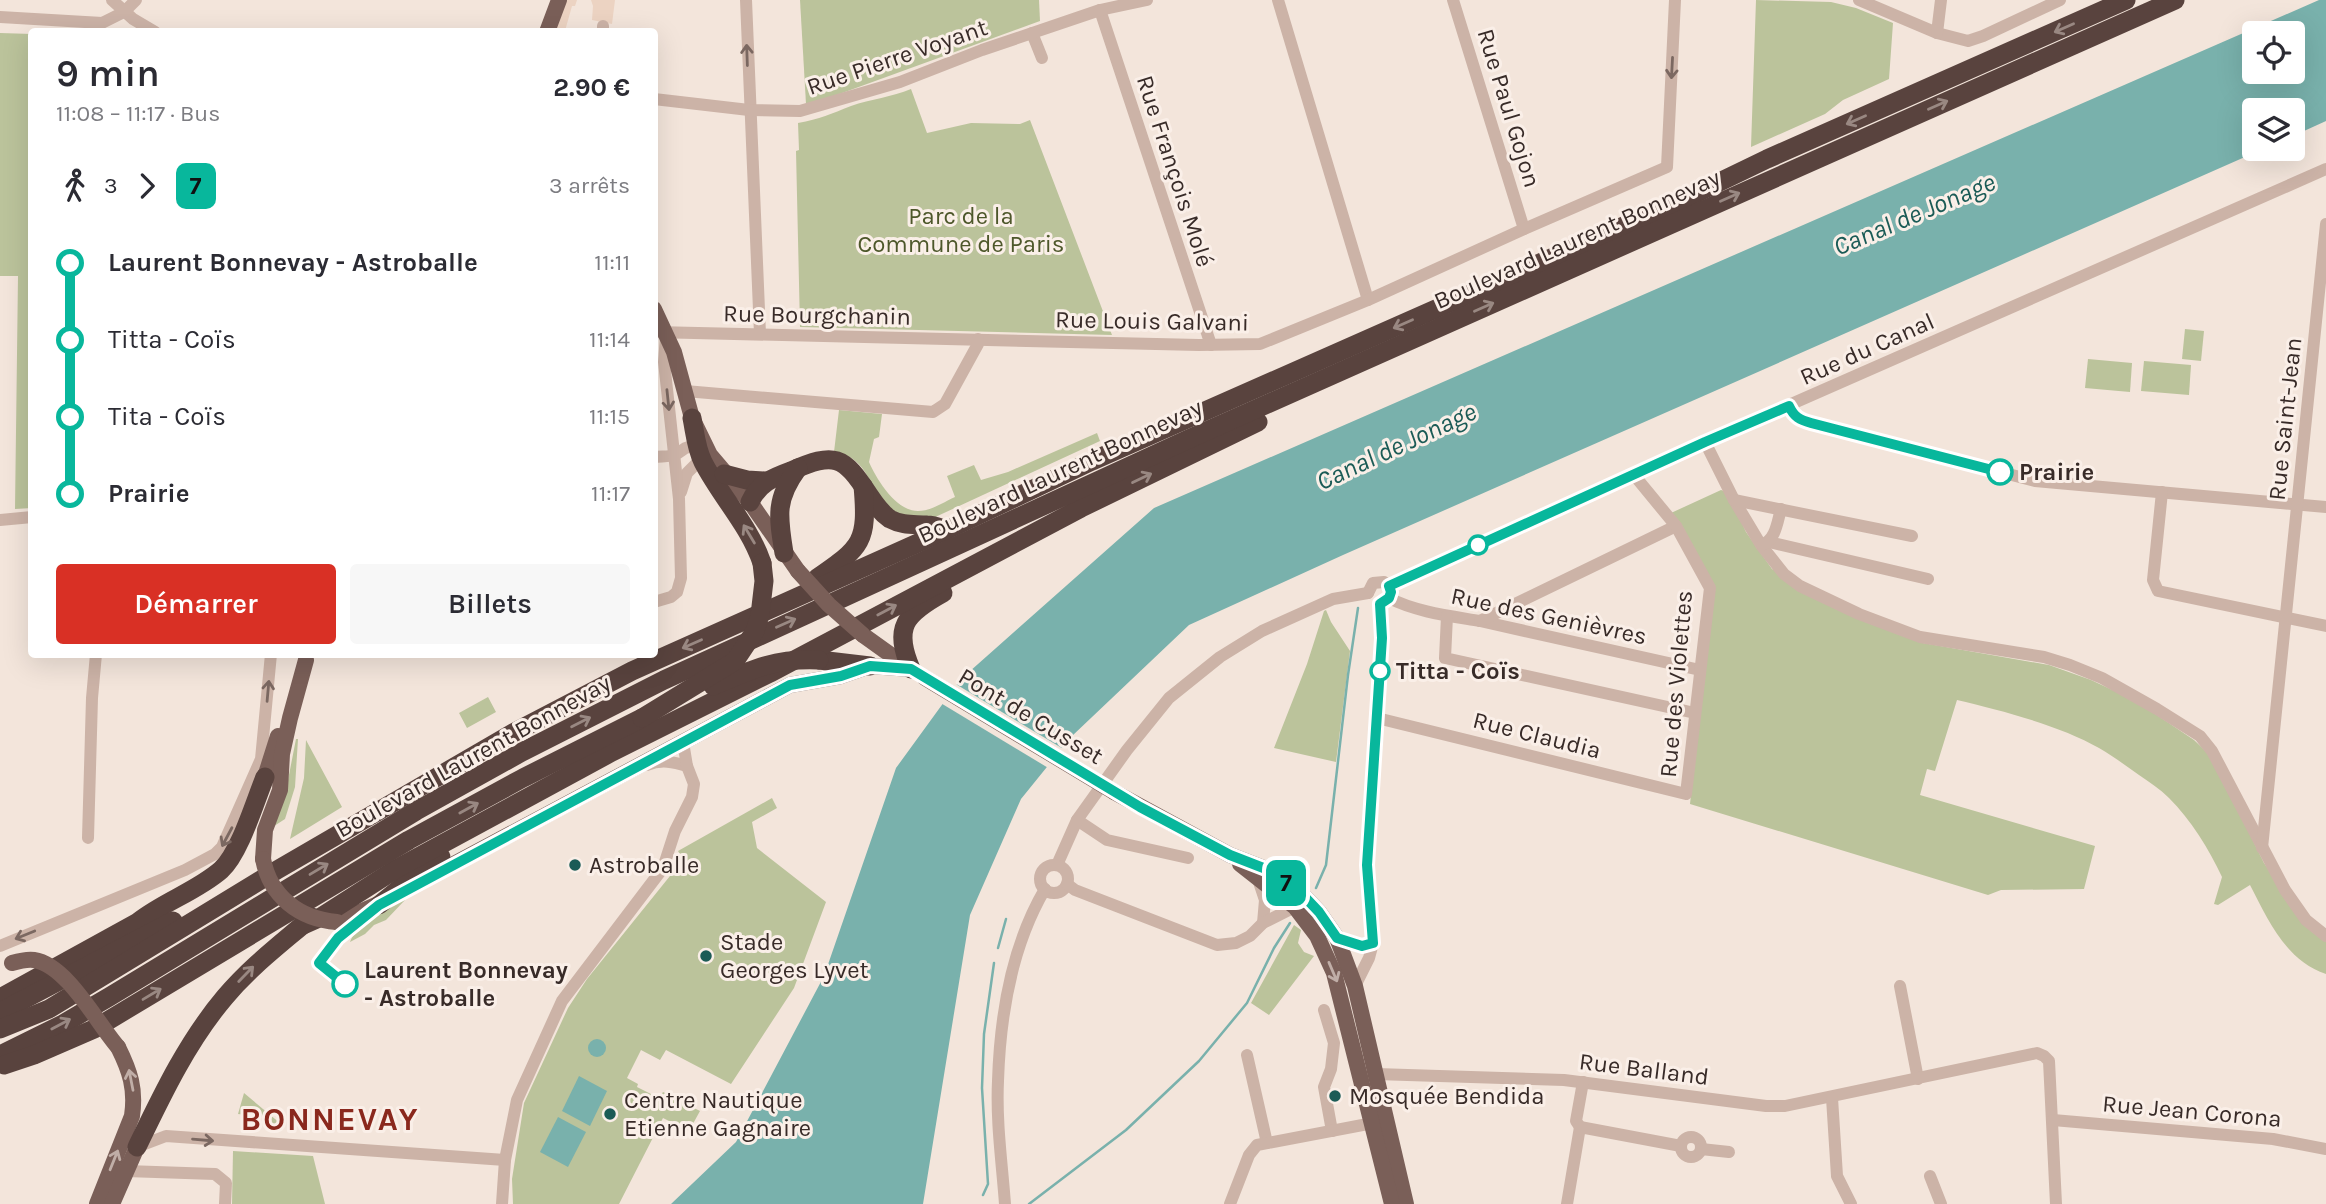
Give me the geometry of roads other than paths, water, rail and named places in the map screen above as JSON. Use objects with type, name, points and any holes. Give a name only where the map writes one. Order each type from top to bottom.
[{"type":"highway","name":"Boulevard Laurent Bonnevay","points":[[0,1030],[49,1009],[270,864],[632,671],[947,530],[1092,461],[2126,0]]},
{"type":"highway","name":"Boulevard Laurent Bonnevay","points":[[0,1055],[63,1024],[109,997],[405,817],[522,752],[737,645],[1332,374],[2175,0]]},
{"type":"highway","points":[[379,905],[427,866],[471,839],[773,679],[1081,508],[1298,403],[1332,374]]},
{"type":"highway","points":[[642,718],[736,660],[751,638],[763,598],[762,563],[755,543],[715,483],[700,453],[692,418]]},
{"type":"highway","points":[[724,474],[765,481],[821,460],[837,461],[853,470],[884,515],[913,526],[929,525],[947,530]]},
{"type":"highway","points":[[784,553],[779,524],[780,500],[798,468]]},
{"type":"highway","points":[[750,502],[765,481]]},
{"type":"highway","points":[[799,595],[815,579],[851,553],[860,542],[865,520],[863,485]]},
{"type":"highway","points":[[918,674],[904,654],[902,636],[905,623],[926,603],[1068,524],[1081,508]]},
{"type":"highway","points":[[303,925],[321,918],[396,869],[612,752],[823,651]]},
{"type":"highway","points":[[0,1066],[34,1055],[94,1028],[409,840],[642,718],[769,663],[823,651],[870,666]]},
{"type":"highway","points":[[0,998],[138,922],[150,912],[221,870],[232,857],[265,777]]},
{"type":"highway","points":[[137,1147],[175,1069],[223,998],[261,959],[398,853],[409,840]]},
{"type":"highway","points":[[0,1012],[190,912],[270,864]]},
{"type":"highway","points":[[0,983],[150,912]]},
{"type":"main road","points":[[548,28],[559,0]]},
{"type":"main road","name":"Pont de Cusset","points":[[660,332],[674,352],[692,418],[710,455],[750,502],[798,571],[829,605],[863,635],[918,674],[1114,792],[1230,855]]},
{"type":"main road","points":[[307,658],[290,718],[279,790],[265,830],[270,864],[265,870],[274,888],[288,904],[316,918],[337,922],[379,905],[790,685],[841,676],[870,666],[918,674]]},
{"type":"main road","points":[[265,777],[272,729],[307,658]]},
{"type":"main road","points":[[1230,855],[1258,879],[1300,906],[1319,912],[1337,938],[1355,986],[1373,1123],[1392,1204]]},
{"type":"main road","points":[[1230,855],[1266,869],[1300,906],[1317,936],[1334,973],[1406,1204]]},
{"type":"main road","points":[[4,966],[33,960],[51,966],[69,984],[118,1047],[130,1071],[134,1101],[132,1116],[97,1204]]},
{"type":"main road","points":[[1373,1123],[1382,1128],[1392,1169],[1401,1181]]},
{"type":"main road","points":[[112,1204],[137,1147]]},
{"type":"street","points":[[112,0],[124,12],[149,28]]},
{"type":"street","points":[[0,17],[102,23],[124,12],[136,0]]},
{"type":"street","points":[[746,0],[760,334]]},
{"type":"street","name":"Rue Pierre Voyant","points":[[658,99],[780,112],[817,107],[901,82],[1100,10],[1147,0]]},
{"type":"street","points":[[1278,0],[1368,300]]},
{"type":"street","name":"Rue Paul Gojon","points":[[1453,0],[1524,229]]},
{"type":"street","name":"Rue Louis Galvani","points":[[978,339],[1260,344],[1368,300],[1667,167],[1675,0]]},
{"type":"street","points":[[1859,0],[1960,40],[1976,39],[2060,0]]},
{"type":"street","points":[[1937,33],[1941,0]]},
{"type":"street","name":"Rue François Molé","points":[[1100,10],[1211,345]]},
{"type":"street","points":[[1032,33],[1042,58]]},
{"type":"street","name":"Rue du Canal","points":[[1368,593],[1373,583],[1384,582],[1386,596],[1705,442],[2326,169]]},
{"type":"street","name":"Rue Saint-Jean","points":[[2262,848],[2326,225]]},
{"type":"street","points":[[660,332],[679,465]]},
{"type":"street","name":"Rue Bourgchanin","points":[[660,332],[978,339]]},
{"type":"street","points":[[685,391],[933,412],[946,404],[978,339]]},
{"type":"street","points":[[1789,406],[1793,414],[1811,423],[2035,481],[2326,507]]},
{"type":"street","points":[[1705,442],[1734,499],[1784,574],[1800,586],[1859,614],[1920,637],[2045,657],[2070,665],[2102,678],[2200,736],[2212,751],[2285,890],[2305,920],[2326,936]]},
{"type":"street","points":[[658,458],[679,465],[700,453],[690,446],[681,449],[679,465],[681,578],[677,592],[658,601]]},
{"type":"street","name":"Rue des Violettes","points":[[1634,475],[1676,526],[1710,588],[1686,794]]},
{"type":"street","points":[[2162,492],[2153,580],[2158,591],[2326,626]]},
{"type":"street","points":[[1734,499],[1912,536]]},
{"type":"street","points":[[1765,544],[1774,535],[1781,509]]},
{"type":"street","points":[[0,520],[28,517]]},
{"type":"street","points":[[1480,621],[1676,526]]},
{"type":"street","points":[[1765,544],[1928,579]]},
{"type":"street","points":[[1058,865],[1077,820],[1126,750],[1169,698],[1220,657],[1262,631],[1333,599],[1368,593],[1375,603],[1386,596]]},
{"type":"street","points":[[1355,986],[1369,958],[1373,943],[1367,865],[1386,596]]},
{"type":"street","name":"Rue des Genièvres","points":[[1386,596],[1398,603],[1447,616],[1700,670]]},
{"type":"street","points":[[1447,616],[1445,658],[1695,713]]},
{"type":"street","points":[[88,838],[96,658]]},
{"type":"street","points":[[0,946],[185,870],[215,855],[227,838],[272,729],[271,658]]},
{"type":"street","name":"Rue Claudia","points":[[1377,718],[1686,794]]},
{"type":"street","points":[[502,1204],[505,1160],[517,1100],[562,1001],[663,868],[675,831],[692,797],[694,784],[687,766],[683,742]]},
{"type":"street","points":[[633,769],[654,762],[673,761],[687,766]]},
{"type":"street","points":[[1077,820],[1107,840],[1188,858]]},
{"type":"street","points":[[1058,865],[1068,875],[1067,884],[1057,892],[1045,889],[1041,881],[1042,872],[1049,866],[1058,865]]},
{"type":"street","points":[[1258,879],[1265,900],[1263,923]]},
{"type":"street","points":[[1067,884],[1075,890],[1217,945],[1236,943],[1250,936],[1263,923],[1300,906]]},
{"type":"street","points":[[1005,1204],[998,1081],[1004,1017],[1017,956],[1045,889]]},
{"type":"street","points":[[1337,938],[1362,946],[1373,943]]},
{"type":"street","points":[[1900,986],[1918,1079]]},
{"type":"street","points":[[1324,1010],[1334,1043],[1331,1069],[1324,1087],[1332,1131]]},
{"type":"street","name":"Rue Balland","points":[[1368,1076],[1583,1082],[1766,1106],[1786,1106],[2038,1053],[2049,1062],[2053,1120]]},
{"type":"street","points":[[1247,1055],[1267,1143]]},
{"type":"street","points":[[1567,1204],[1580,1127],[1576,1121],[1583,1082]]},
{"type":"street","points":[[1832,1097],[1837,1176],[1851,1204]]},
{"type":"street","points":[[2053,1120],[2056,1204]]},
{"type":"street","name":"Rue Jean Corona","points":[[2053,1120],[2273,1139],[2326,1149]]},
{"type":"street","points":[[1230,1204],[1250,1155],[1257,1145],[1373,1123]]},
{"type":"street","points":[[1580,1127],[1681,1146],[1691,1137],[1699,1142],[1700,1149],[1729,1152]]},
{"type":"street","points":[[137,1147],[166,1136],[505,1160]]},
{"type":"street","points":[[126,1171],[215,1174],[226,1184],[225,1204]]},
{"type":"street","points":[[1930,1176],[1936,1202]]},
{"type":"water","name":"Canal de Jonage","points":[[2319,0],[2326,0],[2326,121],[2305,131],[2305,98],[2242,98],[2242,158],[1189,625],[1072,736],[1021,799],[970,915],[923,1204],[671,1204],[736,1142],[824,976],[896,768],[960,680],[1154,508],[2242,34],[2242,84],[2305,84],[2305,21],[2271,21]]},
{"type":"water","points":[[597,1039],[603,1042],[606,1048],[603,1054],[597,1057],[591,1054],[588,1048],[591,1042]]},
{"type":"water","points":[[579,1076],[607,1091],[590,1126],[562,1111]]},
{"type":"water","points":[[558,1117],[586,1132],[568,1167],[540,1152]]},
{"type":"waterway","points":[[1316,888],[1326,865],[1358,608]]},
{"type":"waterway","points":[[998,948],[1006,919]]},
{"type":"waterway","points":[[1029,1204],[1126,1130],[1199,1061],[1247,1003],[1274,948],[1290,923]]},
{"type":"waterway","points":[[983,1195],[988,1184],[982,1088],[984,1034],[994,963]]},
{"type":"place","name":"Prairie","points":[[2000,472]]},
{"type":"place","name":"Titta - Coïs","points":[[1380,671]]},
{"type":"place","name":"Astroballe","points":[[575,865]]},
{"type":"place","name":"Stade Georges Lyvet","points":[[706,956]]},
{"type":"place","name":"Laurent Bonnevay - Astroballe","points":[[345,984]]},
{"type":"place","name":"Mosquée Bendida","points":[[1335,1096]]},
{"type":"place","name":"Centre Nautique Etienne Gagnaire","points":[[610,1114]]},
{"type":"district","name":"BONNEVAY","points":[[330,1119]]},
{"type":"park label","name":"Parc de la Commune de Paris","points":[[961,230]]}]
